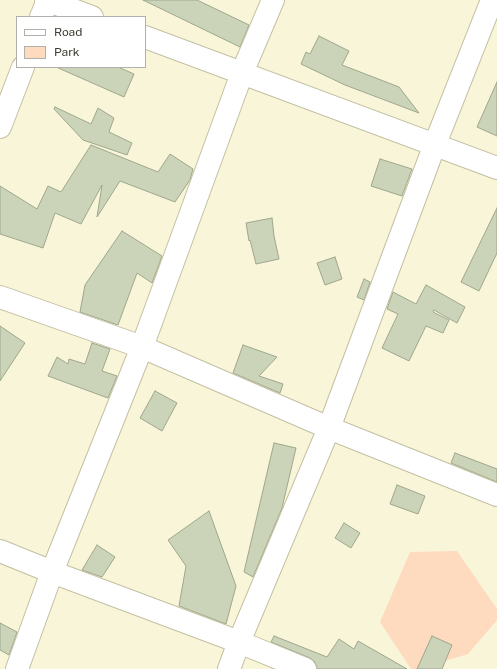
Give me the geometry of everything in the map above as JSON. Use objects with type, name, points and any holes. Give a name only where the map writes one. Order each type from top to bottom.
[{"type":"street","points":[[17,669],[52,572],[142,346],[242,73],[273,0]]},
{"type":"street","points":[[229,669],[329,428],[492,0]]},
{"type":"street","points":[[46,4],[88,16]]},
{"type":"street","points":[[146,37],[436,144],[497,168]]},
{"type":"street","points":[[0,127],[22,68]]},
{"type":"street","points":[[0,297],[142,346],[329,428],[497,495]]},
{"type":"street","points":[[0,551],[239,642],[305,669]]},
{"type":"green space","points":[[457,551],[497,609],[497,620],[468,654],[417,669],[411,669],[380,622],[410,552]]},
{"type":"building","points":[[143,0],[197,0],[249,25],[240,47]]},
{"type":"building","points":[[319,36],[349,51],[342,65],[399,87],[419,113],[345,85],[301,64],[306,52],[310,54]]},
{"type":"building","points":[[58,68],[120,68],[134,74],[124,97]]},
{"type":"building","points":[[497,82],[497,136],[477,127]]},
{"type":"building","points":[[55,107],[91,124],[98,108],[114,118],[109,132],[132,143],[127,155],[83,140],[54,109]]},
{"type":"building","points":[[91,145],[158,172],[170,154],[193,169],[190,180],[175,202],[120,181],[97,217],[102,185],[81,224],[55,213],[43,248],[0,234],[0,186],[37,209],[48,186],[61,192]]},
{"type":"building","points":[[380,159],[412,169],[402,196],[371,186]]},
{"type":"building","points":[[497,208],[497,253],[479,291],[461,282]]},
{"type":"building","points":[[272,218],[279,259],[256,264],[250,240],[249,241],[246,223]]},
{"type":"building","points":[[122,231],[162,256],[152,283],[137,273],[118,325],[80,312],[85,285]]},
{"type":"building","points":[[335,257],[342,279],[325,285],[317,263]]},
{"type":"building","points":[[364,279],[370,282],[364,300],[357,297]]},
{"type":"building","points":[[426,285],[465,307],[457,323],[434,310],[433,312],[449,320],[443,333],[426,326],[409,361],[382,348],[398,314],[387,309],[393,292],[416,304]]},
{"type":"building","points":[[0,326],[25,343],[0,381]]},
{"type":"building","points":[[92,343],[110,349],[102,371],[117,376],[108,398],[48,376],[57,357],[68,364],[69,359],[85,364]]},
{"type":"building","points":[[243,345],[277,357],[259,376],[283,384],[280,393],[233,373]]},
{"type":"building","points":[[155,391],[177,403],[162,431],[140,418]]},
{"type":"building","points":[[274,443],[296,448],[282,508],[253,577],[244,572]]},
{"type":"building","points":[[455,453],[497,469],[497,482],[451,463]]},
{"type":"building","points":[[397,485],[425,496],[418,514],[390,504]]},
{"type":"building","points":[[209,511],[236,586],[226,624],[179,606],[186,566],[168,540]]},
{"type":"building","points":[[344,523],[360,533],[351,548],[335,538]]},
{"type":"building","points":[[97,545],[115,557],[102,577],[82,570]]},
{"type":"building","points":[[0,623],[17,632],[9,655],[0,650]]},
{"type":"building","points":[[274,636],[327,657],[339,639],[354,649],[358,641],[407,669],[317,669],[315,662],[310,658],[271,642]]},
{"type":"building","points":[[432,636],[452,645],[442,669],[417,669]]}]
